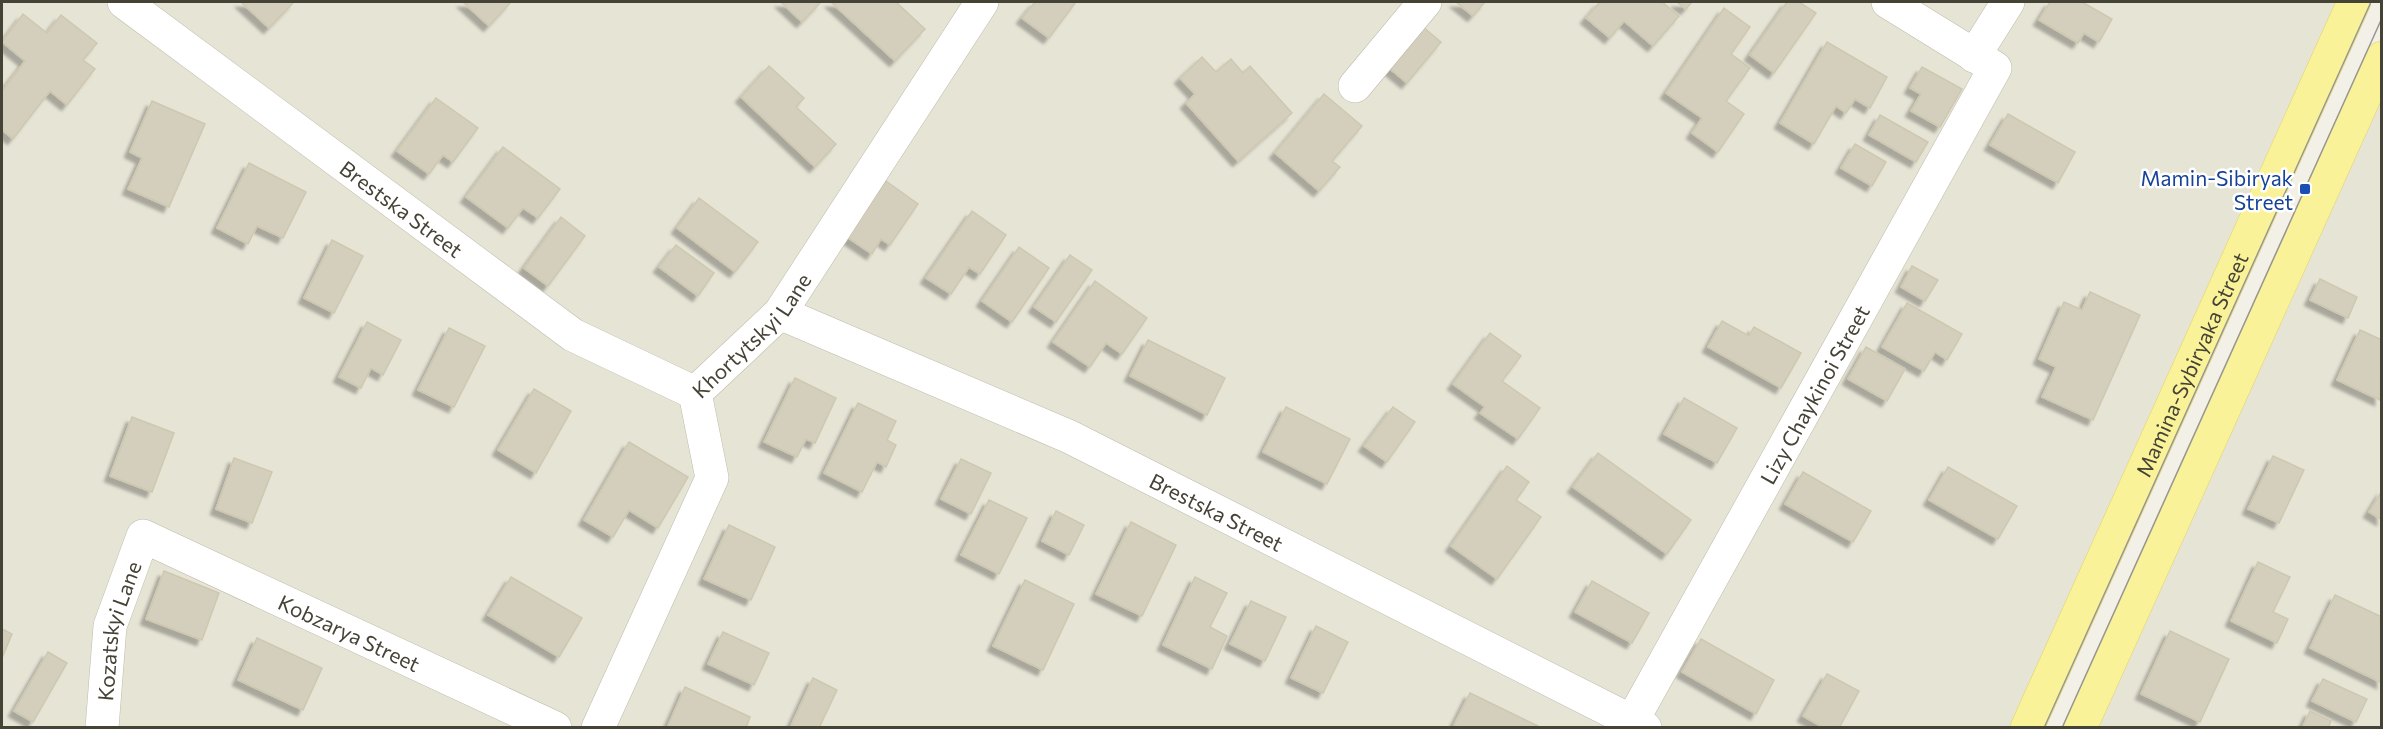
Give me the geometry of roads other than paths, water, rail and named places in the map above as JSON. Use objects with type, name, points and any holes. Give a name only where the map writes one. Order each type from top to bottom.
[{"type":"main road","name":"Mamina-Sybiryaka Street","points":[[2027,728],[2354,2]]},
{"type":"main road","points":[[2080,728],[2382,58]]},
{"type":"street","name":"Brestska Street","points":[[124,2],[573,335],[695,393]]},
{"type":"street","name":"Khortytskyi Lane","points":[[598,728],[712,478],[695,393],[780,313],[982,2]]},
{"type":"street","points":[[1355,86],[1425,2]]},
{"type":"street","points":[[1888,2],[1985,62]]},
{"type":"street","name":"Lizy Chaykinoi Street","points":[[1638,724],[1985,62],[2008,2]]},
{"type":"street","name":"Brestska Street","points":[[780,313],[1070,437],[1638,724]]},
{"type":"street","name":"Kozatskyi Lane","points":[[102,728],[110,626],[143,536]]},
{"type":"street","name":"Kobzarya Street","points":[[143,536],[555,728]]},
{"type":"tram line","points":[[2044,728],[2371,2]]},
{"type":"tram line","points":[[2062,728],[2382,18]]},
{"type":"place","name":"Mamin-Sibiryak Street","points":[[2305,189]]}]
